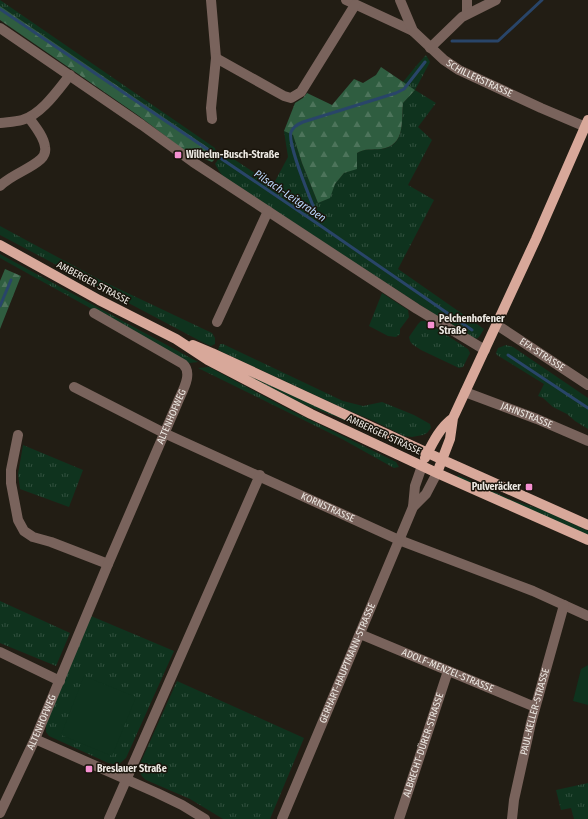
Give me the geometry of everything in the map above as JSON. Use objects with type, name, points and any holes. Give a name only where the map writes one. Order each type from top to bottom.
[{"type":"main road","points":[[437,473],[450,439],[453,418],[497,325],[587,125]]},
{"type":"main road","name":"AMBERGER STRASSE","points":[[0,245],[99,300],[176,339],[212,353],[443,460],[588,525]]},
{"type":"main road","name":"AMBERGER STRASSE","points":[[176,339],[208,360],[297,407],[437,473],[588,540]]},
{"type":"main road","points":[[422,466],[444,427],[453,418]]},
{"type":"street","points":[[212,0],[216,58],[211,108],[212,119]]},
{"type":"street","name":"SCHILLERSTRASSE","points":[[400,0],[413,31],[444,60],[459,70],[541,108],[587,125]]},
{"type":"street","points":[[467,0],[467,14]]},
{"type":"street","points":[[430,48],[457,21],[467,14],[496,0]]},
{"type":"street","points":[[216,58],[284,96],[291,98],[301,92],[350,2],[413,31]]},
{"type":"street","points":[[0,28],[70,75],[193,162],[416,308],[485,350]]},
{"type":"street","points":[[0,123],[29,118],[51,98],[70,75]]},
{"type":"street","points":[[0,186],[9,178],[37,162],[44,155],[44,142],[29,118]]},
{"type":"street","points":[[217,322],[268,211]]},
{"type":"street","name":"ALTENHOFWEG","points":[[0,813],[35,739],[60,681],[188,374],[186,366],[94,313]]},
{"type":"street","name":"EFA-STRASSE","points":[[497,325],[588,385]]},
{"type":"street","name":"KORNSTRASSE","points":[[74,387],[164,432],[399,540],[533,591],[588,616]]},
{"type":"street","name":"JAHNSTRASSE","points":[[465,392],[537,419],[588,441]]},
{"type":"street","points":[[18,435],[11,470],[11,483],[14,504],[21,527],[28,535],[51,542],[108,564]]},
{"type":"street","name":"GERHART-HAUPTMANN-STRASSE","points":[[282,819],[413,507],[414,486],[422,466]]},
{"type":"street","name":"GERHART-HAUPTMANN-STRASSE","points":[[413,507],[426,494],[437,473]]},
{"type":"street","points":[[109,819],[260,475]]},
{"type":"street","name":"PAUL-KELLER-STRASSE","points":[[512,819],[514,800],[535,707],[564,605]]},
{"type":"street","name":"ADOLF-MENZEL-STRASSE","points":[[360,634],[535,707]]},
{"type":"street","points":[[0,652],[60,681]]},
{"type":"street","name":"ALBRECHT-DÜRER-STRASSE","points":[[399,819],[448,671]]},
{"type":"street","points":[[35,739],[176,802],[205,819]]},
{"type":"green space","points":[[0,0],[215,148],[216,153],[0,6]]},
{"type":"green space","points":[[0,6],[216,153],[214,160],[212,162],[185,151],[139,116],[0,20]]},
{"type":"green space","points":[[426,55],[430,62],[415,90],[403,82]]},
{"type":"green space","points":[[381,67],[415,90],[403,103],[401,132],[395,143],[389,147],[360,151],[357,153],[357,169],[344,173],[335,184],[330,198],[318,203],[302,163],[293,135],[284,131],[295,103],[303,98],[307,93],[332,105],[354,79],[363,83],[376,75]]},
{"type":"green space","points":[[415,90],[436,103],[418,127],[432,140],[408,185],[434,200],[398,269],[484,329],[476,339],[465,334],[223,176],[215,164],[223,152],[273,185],[288,157],[284,131],[293,135],[302,163],[318,203],[329,198],[335,184],[344,173],[357,168],[357,153],[360,151],[389,147],[395,143],[401,132],[403,103]]},
{"type":"green space","points":[[0,226],[100,280],[212,333],[215,338],[215,344],[211,346],[204,343],[0,235]]},
{"type":"green space","points":[[0,254],[198,362],[189,363],[0,258]]},
{"type":"green space","points":[[5,269],[21,276],[0,329],[0,281]]},
{"type":"green space","points":[[382,293],[408,310],[409,317],[400,329],[400,334],[396,337],[388,336],[369,326]]},
{"type":"green space","points":[[421,321],[425,321],[468,349],[470,353],[463,367],[459,368],[421,350],[412,344],[409,337]]},
{"type":"green space","points":[[220,344],[223,344],[343,401],[363,406],[382,402],[414,415],[430,424],[431,428],[423,435],[412,437],[404,436],[218,350]]},
{"type":"green space","points":[[506,345],[513,347],[588,398],[588,429],[538,396],[544,384],[497,355],[496,353],[498,348]]},
{"type":"green space","points":[[213,355],[409,448],[407,450],[337,417],[307,406],[246,375]]},
{"type":"green space","points":[[209,367],[290,410],[396,462],[399,467],[394,468],[342,439],[198,368]]},
{"type":"green space","points":[[23,445],[83,470],[69,507],[20,489],[18,474]]},
{"type":"green space","points":[[458,475],[512,500],[543,510],[588,531],[588,536],[457,478]]},
{"type":"green space","points":[[0,601],[70,633],[56,666],[0,643]]},
{"type":"green space","points":[[91,616],[174,651],[126,758],[118,765],[108,763],[49,736],[46,732],[46,724]]},
{"type":"green space","points":[[588,665],[588,705],[573,701],[581,669]]},
{"type":"green space","points":[[84,676],[136,697],[112,756],[61,735]]},
{"type":"green space","points":[[177,681],[304,738],[270,819],[223,819],[190,799],[146,780],[142,775],[139,766]]},
{"type":"green space","points":[[588,783],[588,819],[574,819],[571,808],[561,810],[556,790]]},
{"type":"waterway","points":[[452,41],[498,41],[542,0]]},
{"type":"waterway","name":"Pilsach-Leitgraben","points":[[0,9],[472,330]]},
{"type":"waterway","points":[[315,211],[292,147],[291,132],[293,129],[303,122],[396,93],[404,89],[425,62]]},
{"type":"waterway","points":[[0,306],[11,280]]},
{"type":"waterway","name":"Pilsach-Leitgraben","points":[[508,355],[588,408]]},
{"type":"place","name":"Wilhelm-Busch-Straße","points":[[178,155]]},
{"type":"place","name":"Pelchenhofener Straße","points":[[431,325]]},
{"type":"place","name":"Pulveräcker","points":[[529,487]]},
{"type":"place","name":"Breslauer Straße","points":[[89,769]]}]
